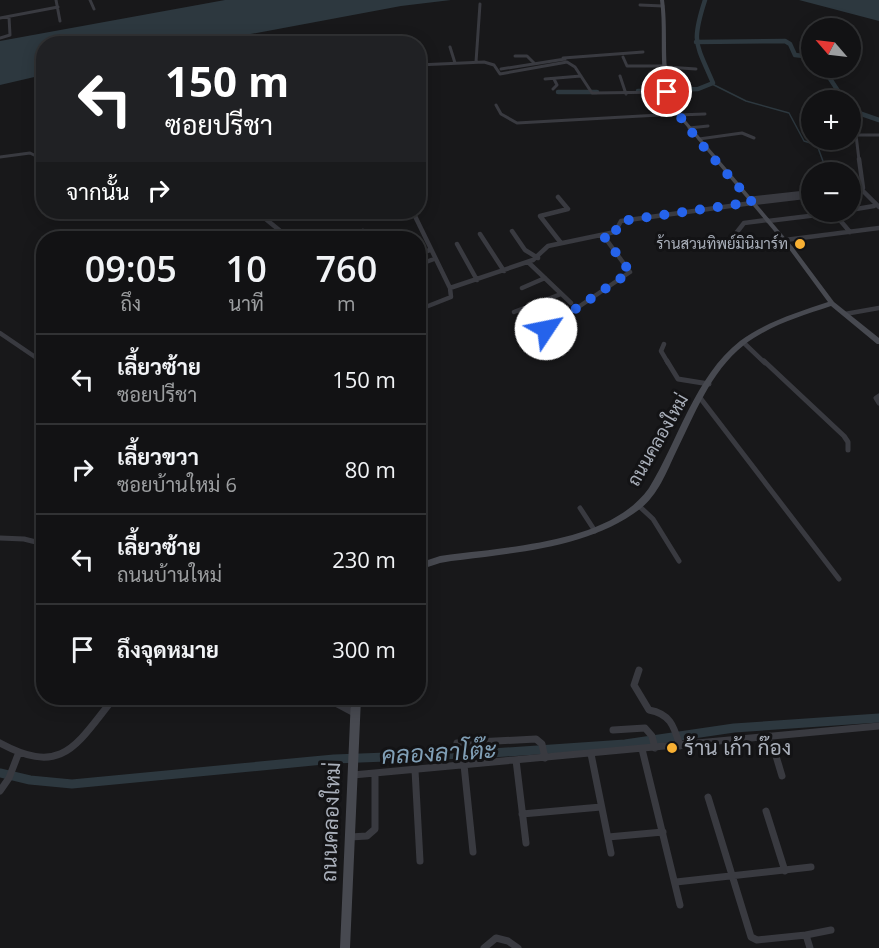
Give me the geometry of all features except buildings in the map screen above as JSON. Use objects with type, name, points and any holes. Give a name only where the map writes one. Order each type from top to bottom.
[{"type":"street","points":[[57,0],[60,21]]},
{"type":"street","points":[[90,0],[94,9]]},
{"type":"street","points":[[640,5],[663,3],[667,75],[678,114],[784,240],[832,303],[879,342]]},
{"type":"street","points":[[476,62],[480,4]]},
{"type":"street","points":[[0,18],[58,7]]},
{"type":"street","points":[[0,39],[10,35],[9,17]]},
{"type":"street","points":[[450,47],[455,63]]},
{"type":"street","points":[[567,50],[569,59],[592,93],[670,92]]},
{"type":"street","points":[[426,65],[489,63],[500,74],[569,59],[643,52]]},
{"type":"street","points":[[515,56],[527,56],[534,63]]},
{"type":"street","points":[[623,57],[627,66],[696,69]]},
{"type":"street","points":[[501,69],[569,59]]},
{"type":"street","points":[[650,73],[667,75]]},
{"type":"street","points":[[545,79],[580,76]]},
{"type":"street","points":[[620,76],[626,94]]},
{"type":"street","points":[[553,89],[557,86],[554,78]]},
{"type":"street","points":[[645,86],[688,94]]},
{"type":"street","points":[[496,105],[501,114],[513,122],[705,114]]},
{"type":"street","points":[[589,110],[593,118]]},
{"type":"street","points":[[689,128],[708,126]]},
{"type":"street","points":[[699,139],[742,133],[754,138]]},
{"type":"street","points":[[858,162],[856,136],[879,135]]},
{"type":"street","points":[[0,157],[30,153],[36,156]]},
{"type":"street","points":[[861,188],[876,207]]},
{"type":"street","points":[[450,288],[538,258],[545,248],[615,232],[618,223],[624,220],[801,194]]},
{"type":"street","points":[[558,196],[568,209],[540,216],[561,243]]},
{"type":"street","points":[[751,202],[801,197]]},
{"type":"street","points":[[861,209],[876,207]]},
{"type":"street","points":[[737,232],[744,223],[801,216]]},
{"type":"street","points":[[266,219],[280,231]]},
{"type":"street","points":[[842,222],[850,232]]},
{"type":"street","points":[[784,240],[879,228]]},
{"type":"street","points":[[513,231],[522,247],[538,258]]},
{"type":"street","points":[[480,234],[504,271]]},
{"type":"street","points":[[546,329],[630,272],[603,235]]},
{"type":"street","points":[[426,241],[450,288],[451,297],[426,307]]},
{"type":"street","points":[[457,244],[477,280]]},
{"type":"street","points":[[426,251],[430,250]]},
{"type":"street","points":[[426,262],[434,259]]},
{"type":"street","points":[[528,262],[571,303]]},
{"type":"street","points":[[522,288],[545,278]]},
{"type":"street","points":[[514,312],[561,294]]},
{"type":"street","points":[[538,303],[552,317]]},
{"type":"street","name":"ถนนคลองใหม่","points":[[426,564],[440,560],[578,537],[609,526],[639,506],[658,479],[720,365],[744,343],[775,324],[832,303]]},
{"type":"street","points":[[845,314],[879,308]]},
{"type":"street","points":[[0,333],[36,358]]},
{"type":"street","points":[[744,343],[843,436],[849,445],[848,450]]},
{"type":"street","points":[[664,344],[661,351],[678,379],[709,384]]},
{"type":"street","points":[[879,396],[876,398],[879,403]]},
{"type":"street","points":[[701,399],[839,579]]},
{"type":"street","points":[[639,506],[653,519],[679,561]]},
{"type":"street","points":[[580,508],[595,531]]},
{"type":"street","points":[[0,538],[36,542]]},
{"type":"street","points":[[639,670],[634,685],[642,702],[649,710],[662,710],[667,714],[678,739]]},
{"type":"street","points":[[0,743],[40,759],[52,758],[65,752],[80,739],[108,705]]},
{"type":"street","points":[[339,705],[356,714]]},
{"type":"street","name":"ถนนคลองใหม่","points":[[345,948],[356,705]]},
{"type":"street","points":[[353,771],[375,773],[415,770],[544,755],[591,754],[642,749],[653,742],[678,739],[770,736],[879,726]]},
{"type":"street","points":[[613,730],[645,728],[653,742]]},
{"type":"street","points":[[770,736],[783,776]]},
{"type":"street","points":[[457,743],[536,739],[542,744],[544,755]]},
{"type":"street","points":[[642,749],[680,905]]},
{"type":"street","points":[[0,791],[9,778],[19,752]]},
{"type":"street","points":[[591,754],[611,852]]},
{"type":"street","points":[[516,760],[526,843]]},
{"type":"street","points":[[464,765],[473,852]]},
{"type":"street","points":[[415,770],[420,861]]},
{"type":"street","points":[[350,837],[367,836],[375,829],[375,773]]},
{"type":"street","points":[[708,797],[751,936],[757,940],[806,936],[831,930]]},
{"type":"street","points":[[522,814],[601,807]]},
{"type":"street","points":[[766,811],[785,871]]},
{"type":"street","points":[[608,837],[663,832]]},
{"type":"street","points":[[676,882],[811,867]]},
{"type":"street","points":[[806,936],[810,948]]},
{"type":"street","points":[[484,948],[492,941],[501,938],[518,948]]},
{"type":"shaded area","points":[[225,0],[451,0],[401,6],[240,36],[36,36],[36,77],[0,85],[0,41]]},
{"type":"shaded area","points":[[799,0],[879,0],[879,21]]},
{"type":"waterway","points":[[697,42],[698,25],[705,0]]},
{"type":"waterway","points":[[697,42],[785,41],[790,44],[795,55],[801,56]]},
{"type":"waterway","points":[[638,91],[698,89],[713,83],[697,42]]},
{"type":"waterway","points":[[830,78],[837,90]]},
{"type":"waterway","points":[[712,84],[746,101],[789,113],[804,141],[817,145],[823,162]]},
{"type":"waterway","points":[[558,92],[597,92]]},
{"type":"waterway","points":[[861,114],[879,120]]},
{"type":"waterway","name":"คลองลาโต๊ะ","points":[[0,773],[30,780],[72,784],[334,759],[492,753],[625,744],[734,728],[879,718]]},
{"type":"place","name":"ร้านสวนทิพย์มินิมาร์ท","points":[[800,244]]},
{"type":"place","name":"ร้าน เก้า ก๊อง","points":[[672,748]]},
{"type":"route","points":[[546,329],[630,272],[603,235],[615,232],[621,221],[752,202],[681,119],[668,100],[667,92]]}]
